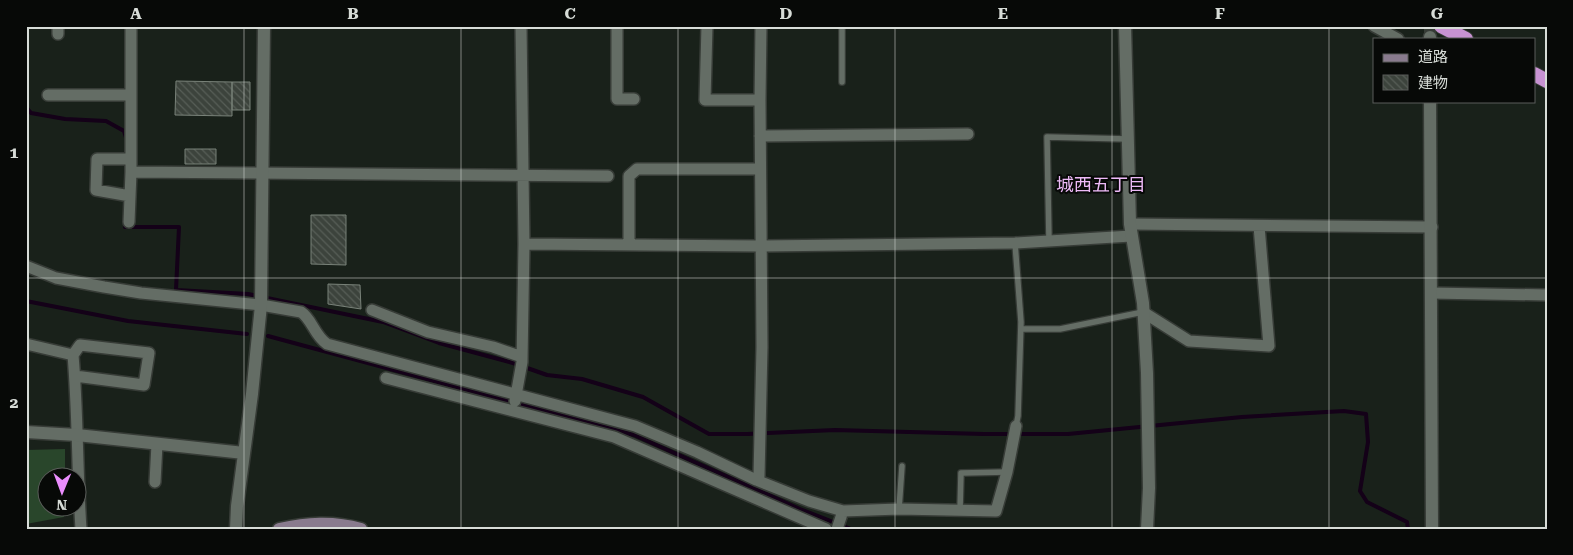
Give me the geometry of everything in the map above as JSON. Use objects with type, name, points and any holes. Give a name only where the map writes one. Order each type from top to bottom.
[{"type":"highway","points":[[1441,26],[1464,38]]},
{"type":"main road","points":[[279,529],[301,524],[325,523],[361,529]]},
{"type":"street","points":[[129,222],[131,26]]},
{"type":"street","points":[[236,529],[261,299],[264,26]]},
{"type":"street","points":[[515,403],[522,363],[524,244],[521,26]]},
{"type":"street","points":[[617,26],[617,99],[634,100]]},
{"type":"street","points":[[707,26],[705,100],[760,100]]},
{"type":"street","points":[[756,480],[758,476],[762,347],[761,26]]},
{"type":"street","points":[[1125,26],[1131,230],[1143,312],[1148,418],[1149,488],[1147,529]]},
{"type":"street","points":[[1374,26],[1396,38]]},
{"type":"street","points":[[48,95],[131,95]]},
{"type":"street","points":[[1430,102],[1432,529]]},
{"type":"street","points":[[760,136],[968,134]]},
{"type":"street","points":[[130,196],[96,190],[97,159],[131,159]]},
{"type":"street","points":[[630,245],[629,176],[637,169],[760,169]]},
{"type":"street","points":[[131,172],[608,176]]},
{"type":"street","points":[[524,244],[761,246],[1015,243],[1131,230],[1259,226],[1432,227]]},
{"type":"street","points":[[1143,312],[1189,341],[1269,346],[1259,226]]},
{"type":"street","points":[[26,266],[56,278],[168,296],[261,299],[304,314],[318,337],[327,344],[515,403],[614,437],[826,529]]},
{"type":"street","points":[[1431,293],[1547,295]]},
{"type":"street","points":[[372,310],[428,332],[493,347],[522,363]]},
{"type":"street","points":[[26,344],[73,355]]},
{"type":"street","points":[[75,376],[144,385],[149,353],[80,345],[73,355],[81,529]]},
{"type":"street","points":[[386,378],[635,426],[697,452],[756,480],[809,501],[839,522],[899,508],[996,511],[1007,472],[1016,426]]},
{"type":"street","points":[[26,432],[77,435],[244,452]]},
{"type":"street","points":[[155,482],[157,444]]},
{"type":"lane","points":[[842,26],[842,82]]},
{"type":"lane","points":[[1049,240],[1047,136],[1128,140]]},
{"type":"lane","points":[[1015,243],[1021,329],[1016,426]]},
{"type":"lane","points":[[1021,329],[1060,329],[1143,312]]},
{"type":"lane","points":[[899,508],[902,466]]},
{"type":"lane","points":[[960,510],[961,472],[1007,472]]},
{"type":"green space","points":[[65,449],[65,468],[38,468],[38,518],[59,518],[26,524],[26,450]]},
{"type":"building","points":[[176,81],[232,82],[232,116],[175,115]]},
{"type":"building","points":[[232,82],[250,82],[250,110],[232,110]]},
{"type":"building","points":[[185,149],[216,149],[216,164],[185,164]]},
{"type":"building","points":[[311,215],[346,215],[346,265],[311,264]]},
{"type":"building","points":[[328,284],[360,285],[361,309],[328,304]]},
{"type":"waterway","points":[[26,107],[31,113],[65,119],[106,121],[124,131],[127,141]]},
{"type":"waterway","points":[[125,222],[125,227],[179,227],[176,290],[248,294],[383,322],[439,343],[513,363],[547,375],[582,379],[643,397],[709,434],[835,430],[1068,434],[1242,417],[1344,411],[1366,414],[1368,442],[1360,491],[1367,502],[1407,522],[1408,529]]},
{"type":"waterway","points":[[26,301],[128,321],[247,334]]},
{"type":"waterway","points":[[268,336],[634,435],[800,509],[851,529]]},
{"type":"tunnel","points":[[1430,26],[1430,37]]},
{"type":"district","name":"城西五丁目","points":[[1101,185]]}]
